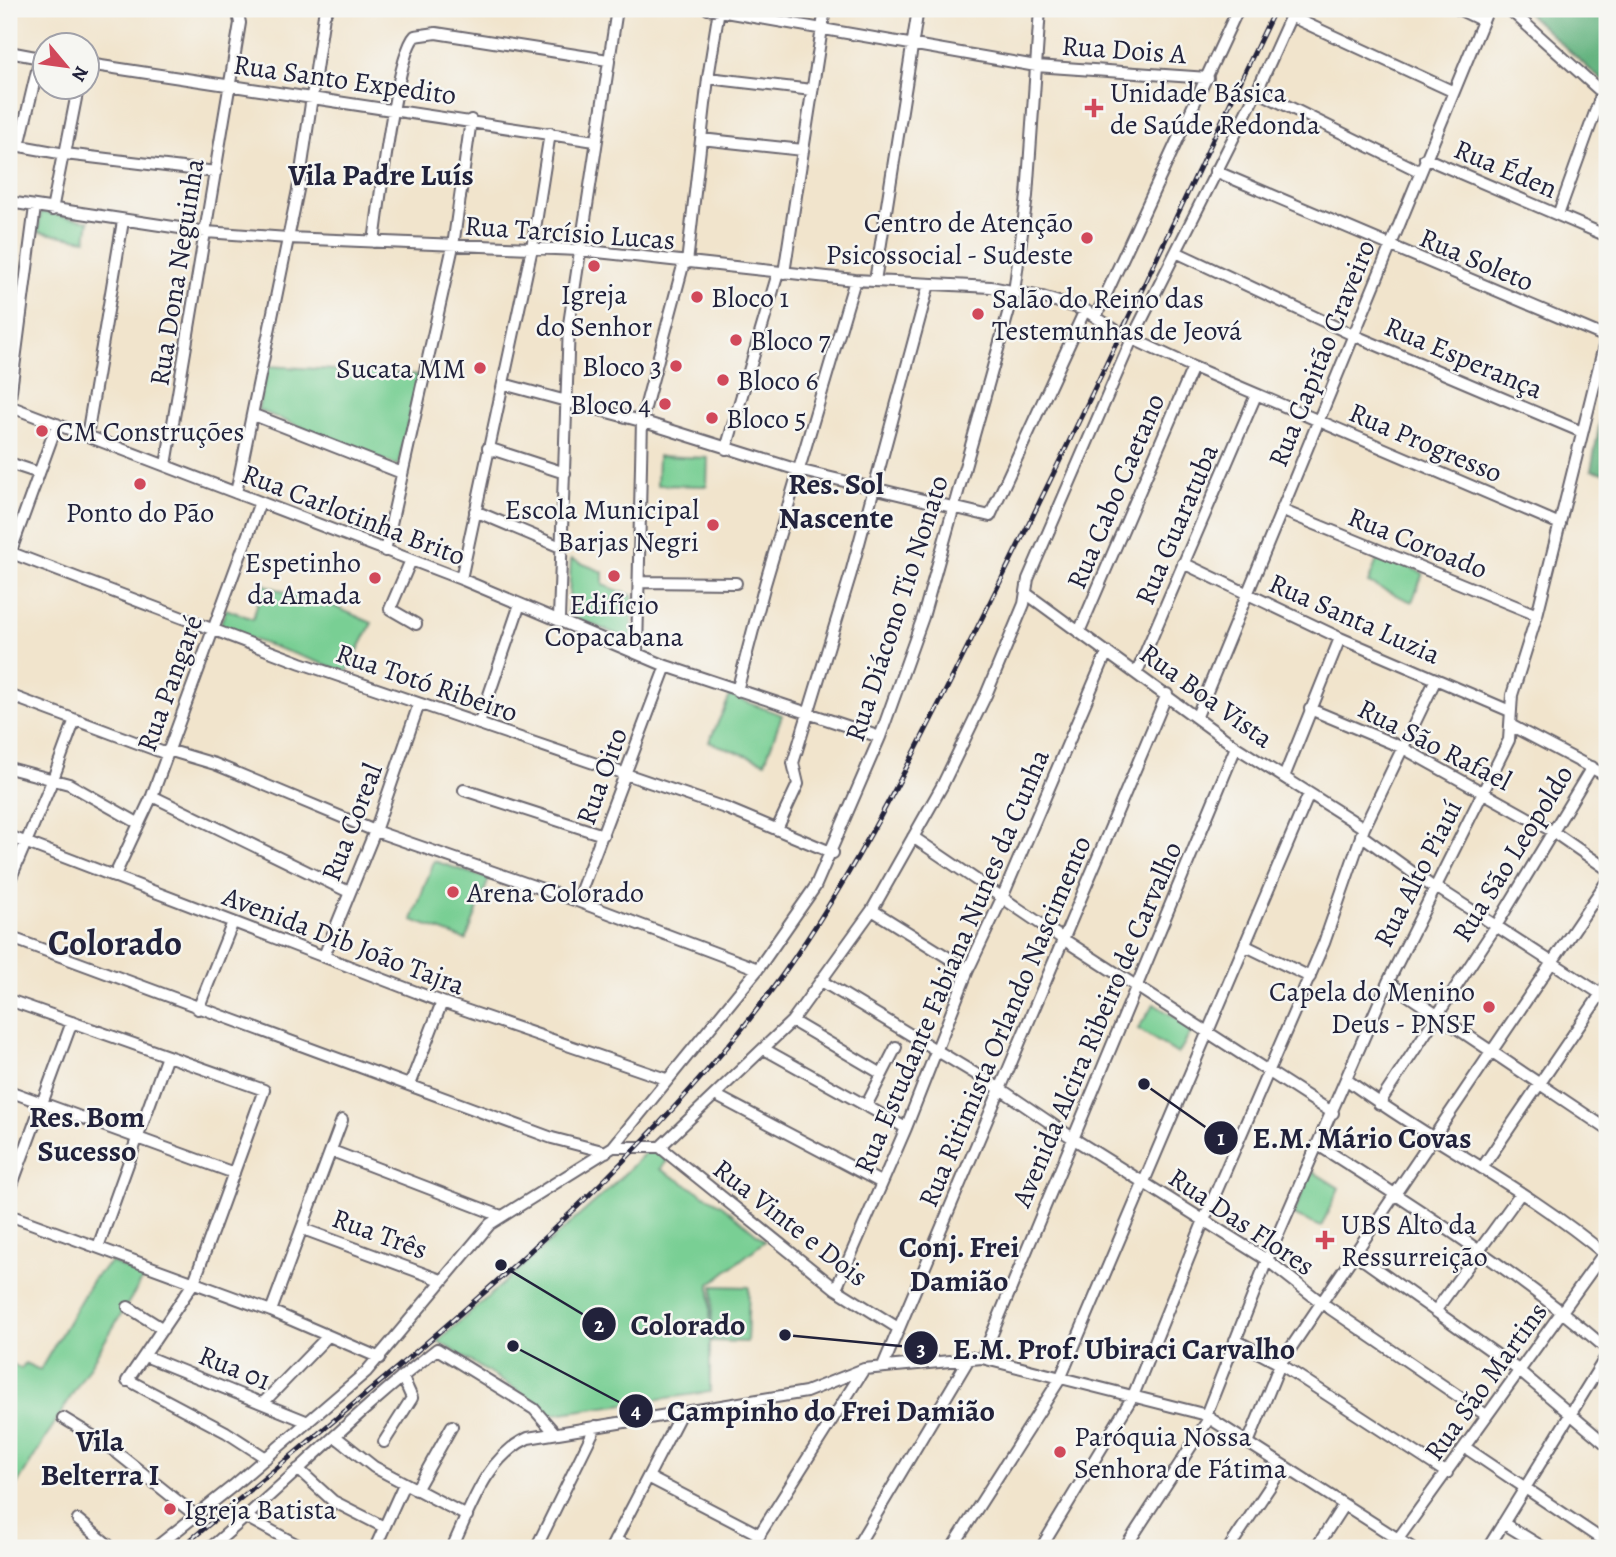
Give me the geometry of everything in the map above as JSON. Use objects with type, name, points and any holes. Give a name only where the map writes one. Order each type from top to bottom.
[{"type":"street","name":"Rua Dona Neguinha","points":[[166,465],[240,23],[237,9]]},
{"type":"street","points":[[236,493],[288,238],[314,99],[324,15],[328,9]]},
{"type":"street","points":[[559,619],[569,324],[617,9]]},
{"type":"street","points":[[726,449],[781,273],[825,9]]},
{"type":"street","points":[[874,281],[918,9]]},
{"type":"street","name":"Rua Diácono Tio Nonato","points":[[155,1548],[266,1458],[380,1358],[441,1280],[490,1224],[609,1150],[758,969],[816,887],[880,737],[923,617],[1014,292],[1027,196],[1040,9]]},
{"type":"street","points":[[1096,316],[1238,9]]},
{"type":"street","points":[[1458,9],[1481,20]]},
{"type":"street","name":"Rua Capitão Craveiro","points":[[1197,716],[1481,20],[1488,9]]},
{"type":"street","points":[[1509,9],[1605,95],[1559,215]]},
{"type":"street","points":[[637,653],[642,421],[686,262],[715,10]]},
{"type":"street","name":"Rua Dois A","points":[[715,10],[1036,66],[1208,78]]},
{"type":"street","points":[[660,1147],[792,1021],[823,982],[872,910],[913,837],[986,695],[1027,594],[1024,587],[1132,339],[1257,91],[1292,12],[1452,91]]},
{"type":"street","points":[[374,242],[394,108],[407,47],[419,33],[608,60]]},
{"type":"street","points":[[9,52],[32,56]]},
{"type":"street","name":"Rua Santo Expedito","points":[[102,66],[314,99],[394,108],[595,141]]},
{"type":"street","points":[[708,78],[812,90]]},
{"type":"street","points":[[32,91],[14,145],[64,154],[216,172]]},
{"type":"street","name":"Rua Éden","points":[[1257,91],[1419,171]]},
{"type":"street","points":[[52,210],[75,102]]},
{"type":"street","points":[[385,551],[453,246],[471,120]]},
{"type":"street","points":[[461,579],[532,248],[550,133]]},
{"type":"street","points":[[701,139],[803,150]]},
{"type":"street","name":"Rua Éden","points":[[1425,158],[1607,236]]},
{"type":"street","name":"Rua Soleto","points":[[1215,171],[1607,335]]},
{"type":"street","name":"Rua Tarcísio Lucas","points":[[9,202],[123,222],[206,232],[579,250],[781,273],[991,287],[1085,310],[1120,333]]},
{"type":"street","points":[[9,406],[35,207]]},
{"type":"street","points":[[87,436],[123,222]]},
{"type":"street","name":"Rua Esperança","points":[[1176,252],[1353,335],[1581,432]]},
{"type":"street","points":[[737,691],[798,470],[855,279]]},
{"type":"street","points":[[778,829],[798,784],[793,765],[875,488],[929,284]]},
{"type":"street","points":[[503,384],[642,421],[798,470],[990,516],[1085,310]]},
{"type":"street","name":"Rua Progresso","points":[[1120,333],[1256,395],[1560,524]]},
{"type":"street","name":"Rua Alto Piauí","points":[[1125,1548],[1208,1416],[1267,1260],[1388,982],[1509,740],[1512,726],[1510,711],[1537,615],[1607,335]]},
{"type":"street","name":"Rua Cabo Caetano","points":[[1079,632],[1193,367]]},
{"type":"street","name":"Rua Guaratuba","points":[[1136,672],[1256,395]]},
{"type":"street","name":"Rua Carlotinha Brito","points":[[9,406],[461,579],[666,666],[880,737]]},
{"type":"street","points":[[254,415],[402,473]]},
{"type":"street","points":[[9,553],[57,424]]},
{"type":"street","points":[[488,448],[565,473]]},
{"type":"street","points":[[9,463],[39,473]]},
{"type":"street","name":"Rua Pangaré","points":[[114,877],[152,796],[260,502]]},
{"type":"street","name":"Rua Coroado","points":[[1281,510],[1537,615]]},
{"type":"street","points":[[475,511],[563,548]]},
{"type":"street","points":[[9,518],[20,523]]},
{"type":"street","name":"Rua Totó Ribeiro","points":[[9,553],[212,631],[778,829],[832,853]]},
{"type":"street","points":[[411,560],[390,609],[416,624]]},
{"type":"street","name":"Rua Santa Luzia","points":[[1183,563],[1340,638],[1510,711]]},
{"type":"street","points":[[639,582],[736,583]]},
{"type":"street","name":"Rua Boa Vista","points":[[1027,594],[1236,747],[1309,794],[1435,887],[1551,962],[1605,992]]},
{"type":"street","points":[[479,724],[520,604]]},
{"type":"street","points":[[1284,777],[1340,638]]},
{"type":"street","name":"Rua Estudante Fabiana Nunes da Cunha","points":[[836,1289],[906,1128],[968,970],[1002,898],[1107,652]]},
{"type":"street","name":"Rua Oito","points":[[577,901],[666,666]]},
{"type":"street","points":[[1041,1548],[1133,1396],[1204,1220],[1310,977],[1362,832],[1436,679]]},
{"type":"street","name":"Rua Ritimista Orlando Nascimento","points":[[883,1366],[1167,694]]},
{"type":"street","points":[[9,695],[74,722],[227,769],[375,831],[577,901],[758,969]]},
{"type":"street","name":"Rua Coreal","points":[[324,956],[375,831],[419,704]]},
{"type":"street","name":"Rua São Rafael","points":[[1310,709],[1401,747],[1552,831],[1607,869]]},
{"type":"street","points":[[9,882],[54,779],[74,722]]},
{"type":"street","points":[[1512,726],[1607,776]]},
{"type":"street","name":"Avenida Alcira Ribeiro de Carvalho","points":[[982,1358],[1236,747]]},
{"type":"street","name":"Rua São Leopoldo","points":[[1379,1104],[1496,926],[1592,767]]},
{"type":"street","points":[[9,768],[81,789],[138,823]]},
{"type":"street","points":[[464,790],[603,835]]},
{"type":"street","points":[[952,1548],[1060,1379],[1146,1183],[1309,794]]},
{"type":"street","points":[[152,796],[349,892]]},
{"type":"street","name":"Avenida Dib João Tajra","points":[[9,836],[442,1002],[666,1079]]},
{"type":"street","points":[[913,837],[1136,988],[1210,1032],[1332,1113]]},
{"type":"street","points":[[1248,1443],[1280,1364],[1607,881]]},
{"type":"street","points":[[872,910],[968,970]]},
{"type":"street","points":[[198,1009],[233,922]]},
{"type":"street","points":[[9,937],[552,1138],[609,1150]]},
{"type":"street","points":[[1246,946],[1310,977]]},
{"type":"street","name":"Rua Das Flores","points":[[823,982],[999,1088],[1074,1139],[1267,1260],[1322,1303],[1486,1415]]},
{"type":"street","points":[[1388,982],[1604,1127],[1607,1113]]},
{"type":"street","points":[[1482,1168],[1605,992]]},
{"type":"street","points":[[9,1000],[264,1090],[194,1282],[128,1381],[226,1432],[266,1458]]},
{"type":"street","points":[[410,1084],[442,1002]]},
{"type":"street","points":[[792,1021],[882,1074]]},
{"type":"street","points":[[9,1194],[72,1023]]},
{"type":"street","points":[[866,1106],[896,1047]]},
{"type":"street","points":[[764,1049],[906,1128]]},
{"type":"street","points":[[98,1247],[167,1056]]},
{"type":"street","points":[[1346,1080],[1606,1253]]},
{"type":"street","points":[[9,1091],[234,1173]]},
{"type":"street","points":[[715,1095],[882,1183]]},
{"type":"street","points":[[271,1311],[342,1121]]},
{"type":"street","points":[[1318,1145],[1396,1194],[1564,1312],[1607,1352],[1488,1548]]},
{"type":"street","name":"Rua Diácono Tio Nonato","points":[[609,1150],[641,1146],[660,1147]]},
{"type":"street","name":"Rua Vinte e Dois","points":[[660,1147],[836,1289],[898,1328]]},
{"type":"street","points":[[332,1151],[501,1216]]},
{"type":"street","points":[[1436,1310],[1520,1194]]},
{"type":"street","points":[[9,1215],[271,1311],[380,1358]]},
{"type":"street","name":"Rua Três","points":[[303,1229],[441,1280]]},
{"type":"street","name":"Rua São Martins","points":[[1404,1545],[1447,1473],[1517,1369],[1564,1312],[1606,1253]]},
{"type":"street","points":[[1355,1254],[1517,1369],[1607,1445]]},
{"type":"street","points":[[128,1307],[163,1329]]},
{"type":"street","points":[[264,1402],[328,1336]]},
{"type":"street","points":[[1235,1340],[1280,1364],[1447,1473]]},
{"type":"street","points":[[214,1547],[336,1437],[361,1411],[437,1349],[534,1409],[554,1432]]},
{"type":"street","name":"Rua 01","points":[[145,1356],[308,1422]]},
{"type":"street","points":[[856,1548],[970,1357]]},
{"type":"street","points":[[452,1548],[490,1471],[502,1456],[528,1438],[806,1392],[864,1369],[970,1357],[1208,1416],[1404,1545]]},
{"type":"street","points":[[751,1548],[864,1369]]},
{"type":"street","points":[[384,1443],[412,1398],[402,1376]]},
{"type":"street","points":[[632,1548],[613,1544],[681,1413]]},
{"type":"street","points":[[62,1418],[106,1444],[195,1515]]},
{"type":"street","points":[[416,1490],[452,1426]]},
{"type":"street","points":[[536,1548],[596,1426]]},
{"type":"street","points":[[336,1437],[366,1462],[467,1516]]},
{"type":"street","points":[[1466,1448],[1607,1545]]},
{"type":"street","points":[[1229,1548],[1283,1467]]},
{"type":"street","points":[[298,1469],[333,1501],[384,1527]]},
{"type":"street","points":[[648,1477],[760,1535]]},
{"type":"street","points":[[375,1548],[404,1484]]},
{"type":"street","points":[[1316,1548],[1343,1506]]},
{"type":"street","points":[[246,1517],[303,1548]]},
{"type":"street","points":[[78,1520],[112,1548]]},
{"type":"street","points":[[1503,1523],[1544,1548]]},
{"type":"green space","points":[[1523,9],[1607,9],[1607,85]]},
{"type":"green space","points":[[41,212],[89,221],[86,240],[38,232]]},
{"type":"green space","points":[[267,366],[419,375],[398,466],[258,410]]},
{"type":"green space","points":[[1607,384],[1607,474],[1591,470]]},
{"type":"green space","points":[[658,456],[708,458],[707,486],[657,485]]},
{"type":"green space","points":[[1379,555],[1423,573],[1412,602],[1368,583]]},
{"type":"green space","points":[[571,559],[603,572],[603,585],[633,596],[631,640],[568,615]]},
{"type":"green space","points":[[263,584],[308,601],[311,596],[372,623],[347,672],[219,628],[226,609],[253,619]]},
{"type":"green space","points":[[730,696],[782,715],[765,762],[709,742]]},
{"type":"green space","name":"Arena Colorado","points":[[434,861],[489,879],[466,940],[412,920]]},
{"type":"green space","points":[[1154,1004],[1193,1029],[1178,1054],[1138,1029]]},
{"type":"green space","points":[[646,1152],[658,1153],[667,1161],[660,1169],[723,1206],[765,1241],[710,1284],[710,1392],[548,1415],[542,1406],[438,1341],[607,1191]]},
{"type":"green space","points":[[1312,1171],[1339,1188],[1321,1227],[1293,1215]]},
{"type":"green space","points":[[111,1262],[144,1277],[9,1498],[9,1362],[21,1369],[25,1363],[40,1370],[93,1279]]},
{"type":"green space","points":[[713,1286],[749,1287],[747,1342],[711,1341]]},
{"type":"railway","points":[[181,1548],[395,1370],[534,1247],[666,1117],[766,998],[834,896],[923,736],[1054,472],[1275,9]]},
{"type":"place","name":"Unidade Básica de Saúde Redonda","points":[[1094,108]]},
{"type":"place","name":"Centro de Atenção Psicossocial - Sudeste","points":[[1087,238]]},
{"type":"place","name":"Igreja do Senhor","points":[[594,266]]},
{"type":"place","name":"Bloco 1","points":[[697,297]]},
{"type":"place","name":"Salão do Reino das Testemunhas de Jeová","points":[[978,314]]},
{"type":"place","name":"Bloco 7","points":[[736,340]]},
{"type":"place","name":"Bloco 3","points":[[676,366]]},
{"type":"place","name":"Sucata MM","points":[[480,368]]},
{"type":"place","name":"Bloco 6","points":[[723,380]]},
{"type":"place","name":"Bloco 4","points":[[665,404]]},
{"type":"place","name":"Bloco 5","points":[[712,418]]},
{"type":"place","name":"CM Construções","points":[[42,431]]},
{"type":"place","name":"Ponto do Pão","points":[[140,484]]},
{"type":"place","name":"Escola Municipal Barjas Negri","points":[[713,525]]},
{"type":"place","name":"Edifício Copacabana","points":[[614,576]]},
{"type":"place","name":"Espetinho da Amada","points":[[375,578]]},
{"type":"place","name":"Arena Colorado","points":[[453,892]]},
{"type":"place","name":"Capela do Menino Deus - PNSF","points":[[1489,1007]]},
{"type":"place","name":"E.M. Mário Covas","points":[[1144,1084]]},
{"type":"place","name":"UBS Alto da Ressurreição","points":[[1325,1240]]},
{"type":"place","name":"Colorado","points":[[501,1265]]},
{"type":"place","name":"E.M. Prof. Ubiraci Carvalho","points":[[785,1335]]},
{"type":"place","name":"Campinho do Frei Damião","points":[[513,1346]]},
{"type":"place","name":"Paróquia Nossa Senhora de Fátima","points":[[1060,1452]]},
{"type":"place","name":"Igreja Batista","points":[[170,1509]]},
{"type":"district","name":"Vila Padre Luís","points":[[381,175]]},
{"type":"district","name":"Res. Sol Nascente","points":[[836,501]]},
{"type":"district","name":"Colorado","points":[[115,943]]},
{"type":"district","name":"Res. Bom Sucesso","points":[[87,1134]]},
{"type":"district","name":"Conj. Frei Damião","points":[[959,1264]]},
{"type":"district","name":"Vila Belterra I","points":[[100,1458]]}]
